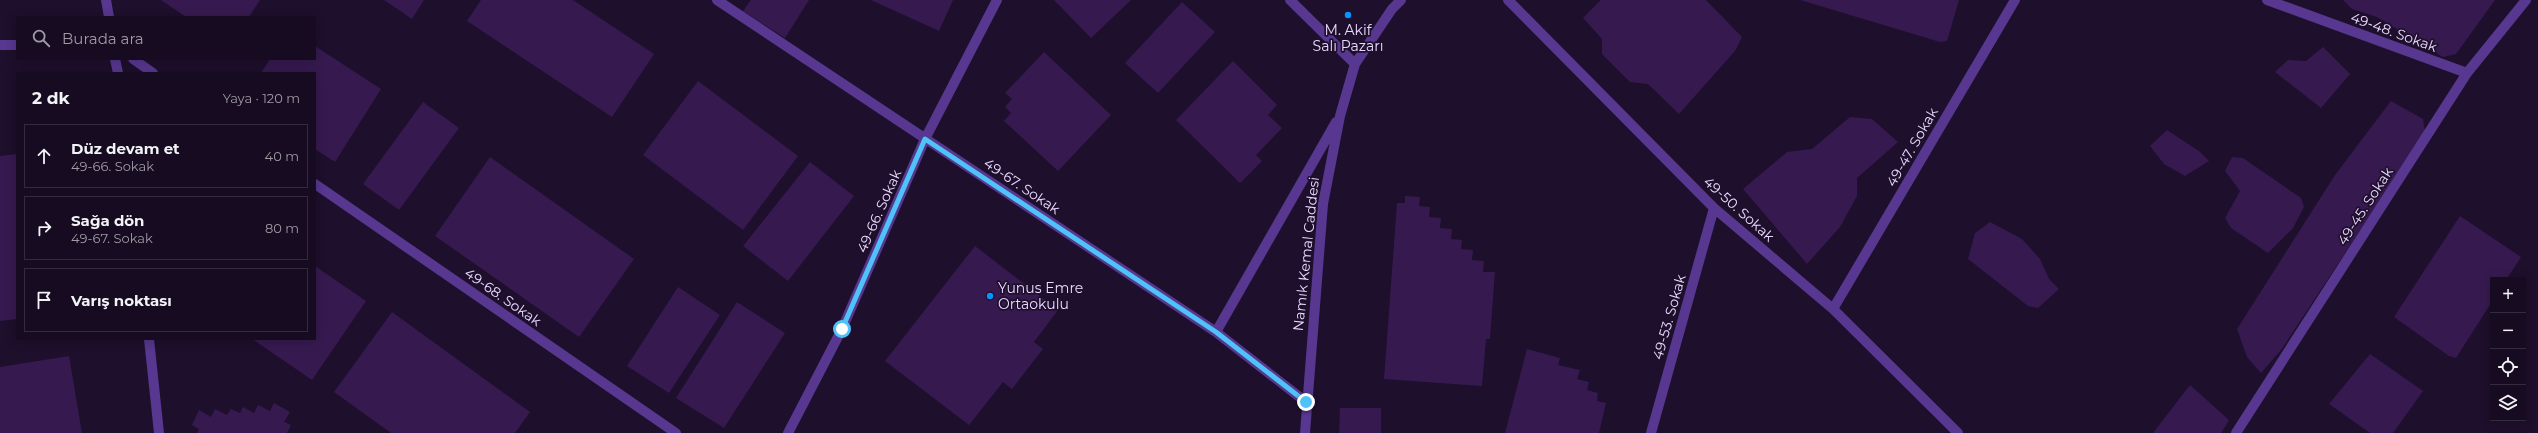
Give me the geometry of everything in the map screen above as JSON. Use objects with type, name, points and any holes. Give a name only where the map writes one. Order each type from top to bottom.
[{"type":"street","points":[[106,0],[109,16]]},
{"type":"street","name":"49-67. Sokak","points":[[717,0],[1216,332],[1306,402]]},
{"type":"street","name":"49-66. Sokak","points":[[788,433],[842,329],[925,139],[997,0]]},
{"type":"street","points":[[1290,0],[1356,64]]},
{"type":"street","name":"Namık Kemal Caddesi","points":[[1305,433],[1306,402],[1323,204],[1340,116],[1356,64],[1392,9],[1401,0]]},
{"type":"street","name":"49-50. Sokak","points":[[1508,0],[1714,208],[1833,309],[1958,433]]},
{"type":"street","name":"49-47. Sokak","points":[[1833,309],[2015,0]]},
{"type":"street","name":"49-48. Sokak","points":[[2267,0],[2467,74]]},
{"type":"street","name":"49-45. Sokak","points":[[2236,433],[2467,74],[2526,0]]},
{"type":"street","points":[[0,45],[16,45]]},
{"type":"street","points":[[115,60],[118,72]]},
{"type":"street","points":[[134,60],[152,72]]},
{"type":"street","points":[[1216,332],[1340,116]]},
{"type":"street","name":"49-68. Sokak","points":[[316,185],[676,433]]},
{"type":"street","name":"49-53. Sokak","points":[[1651,433],[1714,208]]},
{"type":"street","points":[[149,340],[159,433]]},
{"type":"building","points":[[161,0],[260,0],[250,16],[185,16]]},
{"type":"building","points":[[384,0],[424,0],[412,19]]},
{"type":"building","points":[[481,0],[573,0],[654,54],[612,117],[467,21]]},
{"type":"building","points":[[751,0],[809,0],[785,38],[743,11]]},
{"type":"building","points":[[871,0],[953,0],[939,31]]},
{"type":"building","points":[[1054,0],[1131,0],[1091,38]]},
{"type":"building","points":[[1601,0],[1706,0],[1742,37],[1735,51],[1679,114],[1648,84],[1630,82],[1602,54],[1602,39],[1583,18]]},
{"type":"building","points":[[1800,0],[1959,0],[1947,41],[1940,42]]},
{"type":"building","points":[[2343,0],[2495,0],[2456,54],[2443,57],[2377,17],[2352,9]]},
{"type":"building","points":[[1182,2],[1215,32],[1158,93],[1125,63]]},
{"type":"building","points":[[316,47],[381,89],[335,162],[316,150],[316,72],[262,72],[269,60],[316,60]]},
{"type":"building","points":[[2323,47],[2350,74],[2321,108],[2275,72],[2288,60],[2306,61]]},
{"type":"building","points":[[1044,52],[1111,115],[1058,171],[1004,121],[1011,113],[1005,107],[1012,99],[1005,93]]},
{"type":"building","points":[[1233,61],[1277,105],[1268,115],[1282,128],[1256,155],[1262,161],[1240,183],[1176,120]]},
{"type":"building","points":[[698,81],[798,156],[743,230],[643,155]]},
{"type":"building","points":[[2391,101],[2423,119],[2425,132],[2281,350],[2261,373],[2247,357],[2237,329],[2335,175]]},
{"type":"building","points":[[423,102],[459,128],[399,210],[363,184]]},
{"type":"building","points":[[1850,117],[1872,119],[1898,142],[1857,178],[1857,196],[1840,227],[1807,264],[1743,189],[1787,152],[1812,149]]},
{"type":"building","points":[[2167,130],[2199,151],[2209,161],[2185,176],[2164,164],[2150,146]]},
{"type":"building","points":[[16,154],[16,319],[0,321],[0,156]]},
{"type":"building","points":[[490,157],[634,259],[579,337],[435,236]]},
{"type":"building","points":[[2232,157],[2243,158],[2301,198],[2304,207],[2293,228],[2268,253],[2231,228],[2225,218],[2240,191],[2225,171]]},
{"type":"building","points":[[810,162],[854,196],[788,281],[743,246]]},
{"type":"building","points":[[1405,196],[1420,197],[1419,206],[1430,207],[1429,217],[1441,218],[1440,228],[1452,229],[1451,239],[1462,240],[1461,249],[1473,250],[1472,260],[1484,261],[1483,272],[1495,272],[1490,339],[1486,339],[1482,386],[1384,379],[1397,203],[1405,203]]},
{"type":"building","points":[[2460,216],[2521,257],[2508,277],[2490,277],[2490,305],[2456,358],[2449,356],[2394,317]]},
{"type":"building","points":[[1990,222],[2022,239],[2040,259],[2049,279],[2059,289],[2038,308],[2028,306],[1968,259],[1975,233]]},
{"type":"building","points":[[975,246],[1058,310],[1034,342],[1043,349],[1012,389],[1003,382],[969,425],[885,361]]},
{"type":"building","points":[[316,267],[366,301],[312,380],[253,340],[316,340]]},
{"type":"building","points":[[678,287],[720,315],[669,393],[627,366]]},
{"type":"building","points":[[737,302],[785,333],[724,428],[676,398]]},
{"type":"building","points":[[392,312],[530,412],[515,433],[391,433],[334,392]]},
{"type":"building","points":[[1527,349],[1560,358],[1558,365],[1580,370],[1577,379],[1589,382],[1587,390],[1598,393],[1597,401],[1606,403],[1599,433],[1505,433]]},
{"type":"building","points":[[2370,354],[2423,391],[2393,433],[2370,433],[2329,404]]},
{"type":"building","points":[[69,356],[82,433],[0,433],[0,367]]},
{"type":"building","points":[[2190,385],[2229,420],[2221,433],[2153,433]]},
{"type":"building","points":[[274,403],[290,412],[284,422],[291,425],[287,433],[197,433],[199,429],[192,425],[199,410],[211,417],[215,409],[227,415],[231,409],[240,413],[243,407],[254,413],[258,405],[270,411]]},
{"type":"building","points":[[1340,408],[1381,408],[1381,433],[1339,433]]},
{"type":"place","name":"M. Akif Salı Pazarı","points":[[1348,15]]},
{"type":"place","name":"Yunus Emre Ortaokulu","points":[[990,296]]},
{"type":"route","points":[[842,329],[925,139],[1216,332],[1306,402]]}]
